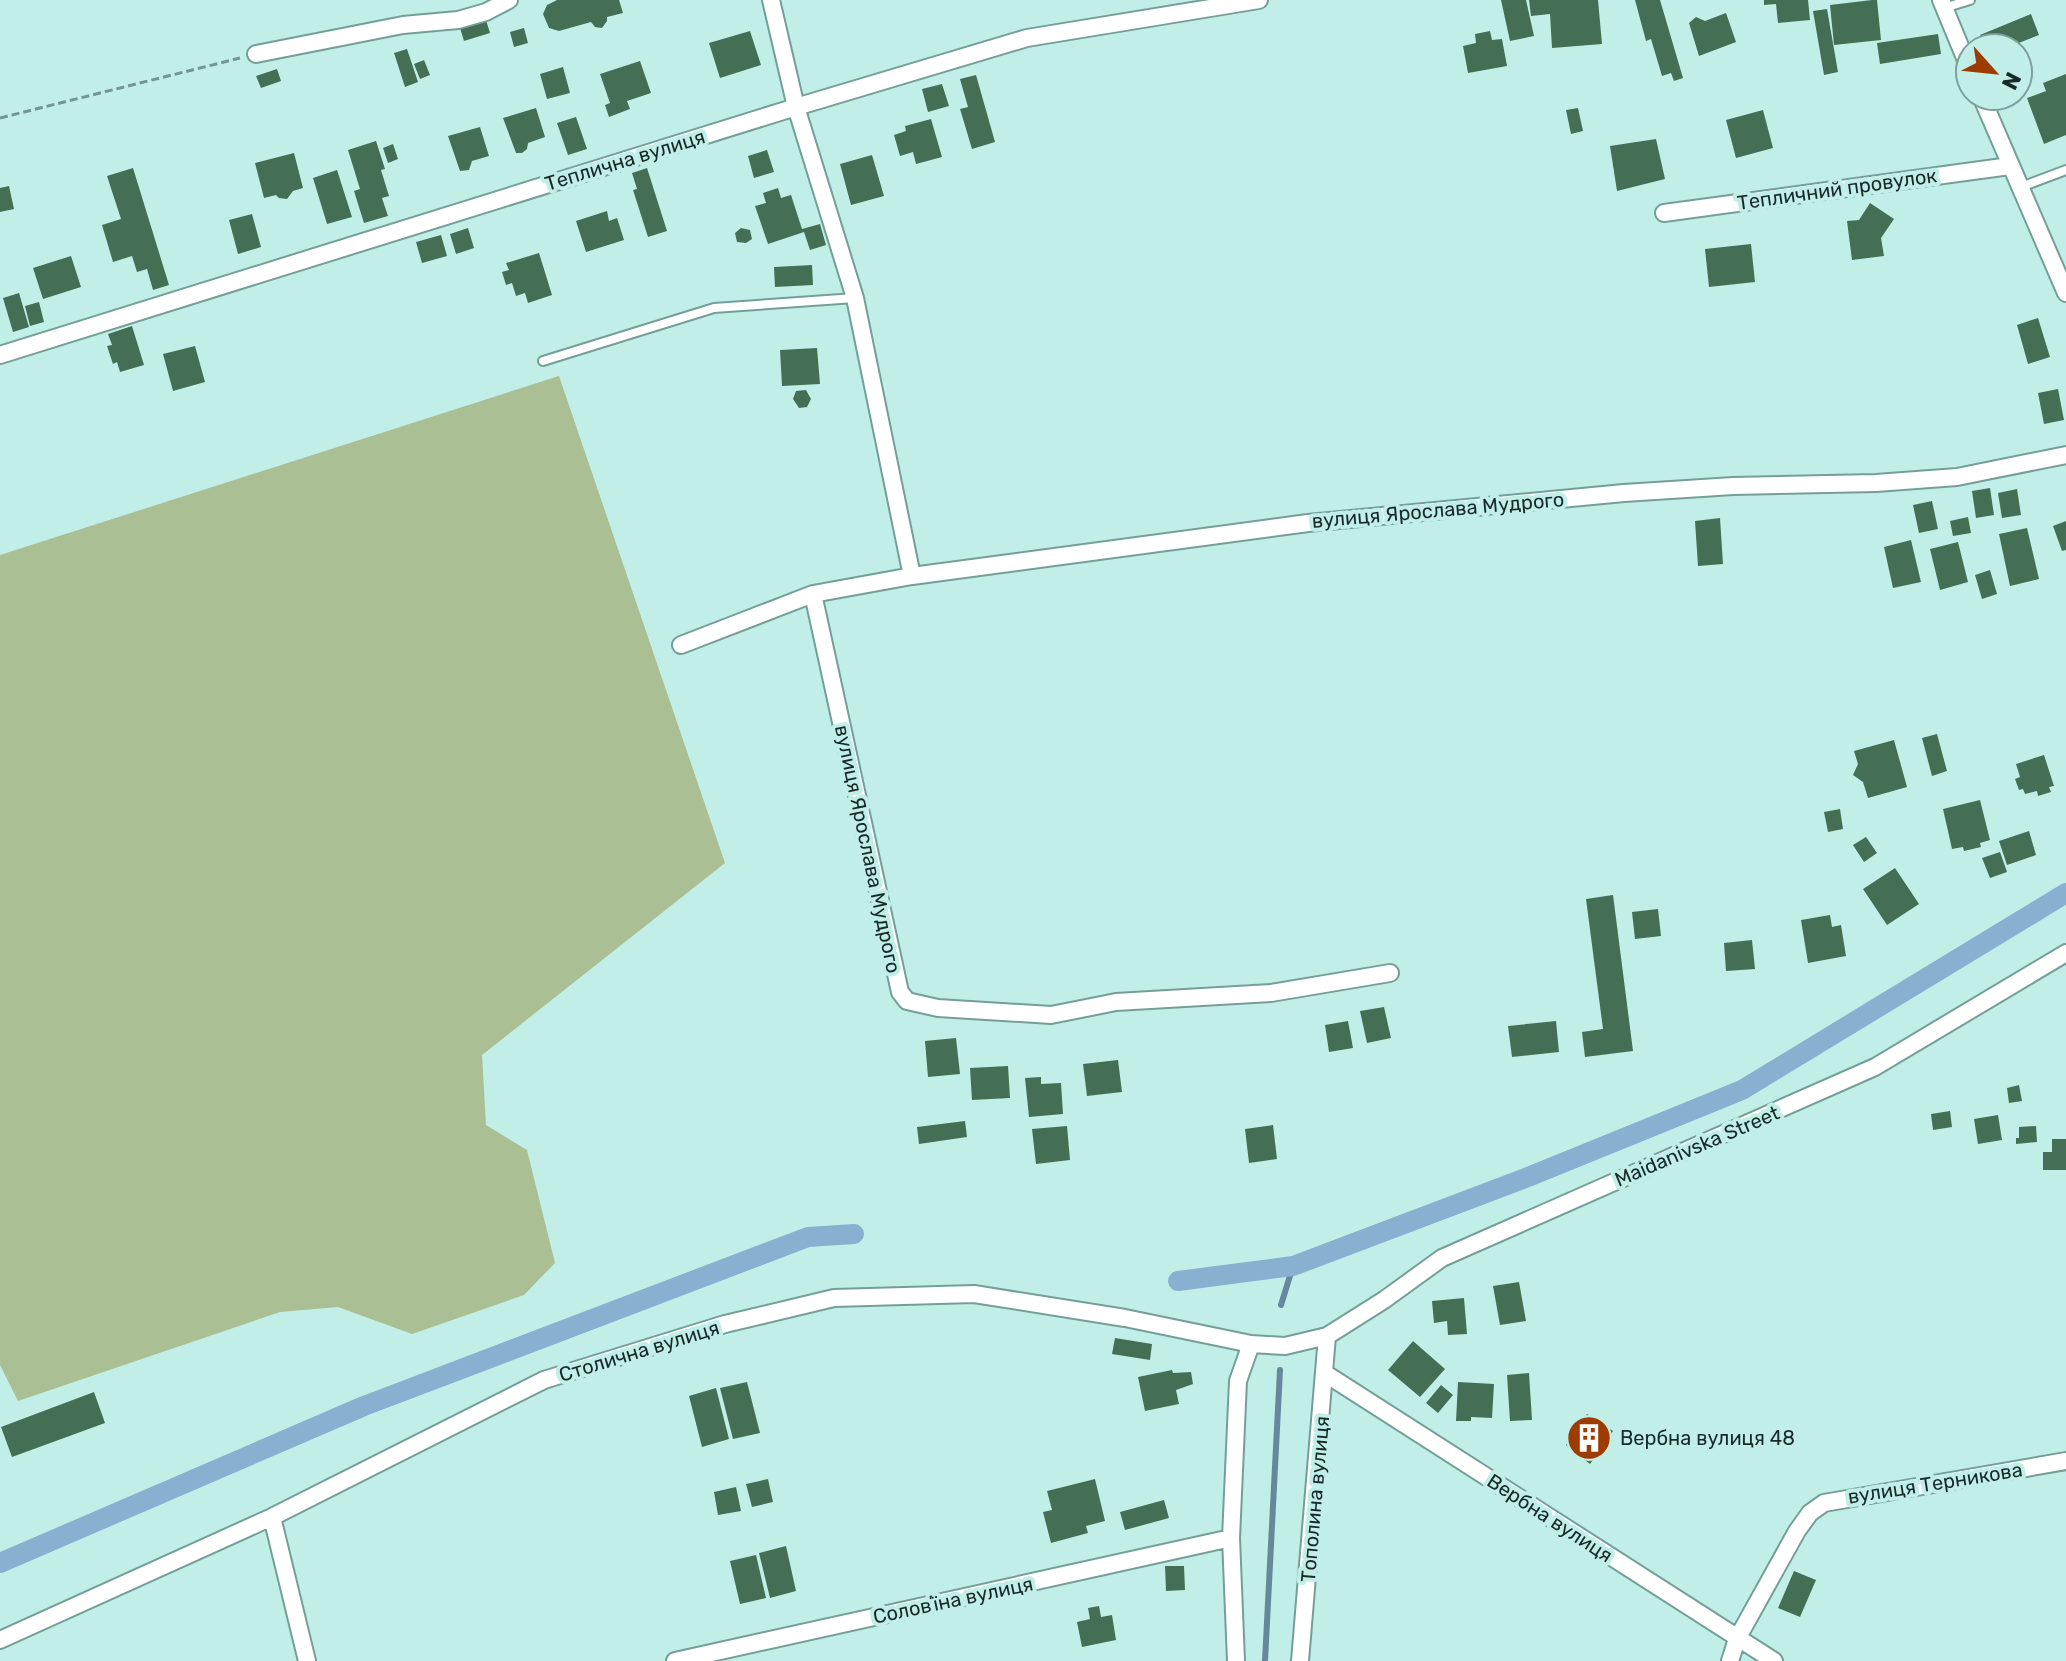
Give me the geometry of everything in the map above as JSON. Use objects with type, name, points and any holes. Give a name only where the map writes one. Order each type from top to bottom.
[{"type":"street","points":[[256,54],[403,25],[458,20],[486,12],[509,0]]},
{"type":"street","points":[[771,0],[796,107],[855,298],[912,576]]},
{"type":"street","name":"Теплична вулиця","points":[[0,355],[1027,38],[1259,0]]},
{"type":"street","points":[[1942,4],[1954,32]]},
{"type":"street","points":[[1988,112],[2066,293]]},
{"type":"street","name":"Тепличний провулок","points":[[1664,213],[2010,166]]},
{"type":"street","name":"вулиця Ярослава Мудрого","points":[[681,645],[813,594],[912,576],[1308,523],[1624,493],[1957,477],[2066,455]]},
{"type":"street","name":"вулиця Ярослава Мудрого","points":[[813,594],[900,992],[907,1001],[938,1008],[1051,1015],[1116,1002],[1271,993],[1390,973]]},
{"type":"street","name":"Maidanivska Street","points":[[1327,1336],[1442,1258],[1875,1067],[2066,953]]},
{"type":"street","name":"Столична вулиця","points":[[0,1640],[272,1517],[544,1380],[725,1324],[834,1298],[974,1294],[1125,1318],[1251,1344],[1285,1346],[1327,1336]]},
{"type":"street","name":"Тополина вулиця","points":[[1300,1661],[1327,1336]]},
{"type":"street","points":[[1236,1661],[1231,1538],[1238,1381],[1251,1344]]},
{"type":"street","name":"Вербна вулиця","points":[[1326,1374],[1774,1661]]},
{"type":"street","name":"вулиця Терникова","points":[[1730,1661],[1737,1639],[1797,1531],[1810,1513],[1824,1503],[2066,1461]]},
{"type":"street","points":[[272,1517],[307,1661]]},
{"type":"street","name":"Соловʼїна вулиця","points":[[675,1661],[1231,1538]]},
{"type":"lane","points":[[1942,4],[1970,0]]},
{"type":"lane","points":[[2020,188],[2066,170]]},
{"type":"lane","points":[[543,361],[714,308],[855,298]]},
{"type":"path","points":[[0,118],[256,54]]},
{"type":"green space","points":[[559,376],[725,863],[482,1055],[486,1125],[527,1150],[555,1263],[524,1295],[412,1334],[338,1307],[280,1312],[18,1401],[0,1365],[0,555]]},
{"type":"building","points":[[557,0],[619,0],[623,13],[607,17],[602,28],[595,27],[591,22],[559,31],[549,28],[543,14],[547,5]]},
{"type":"building","points":[[1501,0],[1526,0],[1534,36],[1510,41]]},
{"type":"building","points":[[1529,0],[1598,0],[1602,44],[1552,48],[1550,14],[1531,16]]},
{"type":"building","points":[[1635,0],[1660,0],[1683,78],[1674,81],[1671,73],[1662,76],[1651,39],[1646,41]]},
{"type":"building","points":[[1764,0],[1808,0],[1810,20],[1778,23],[1776,4],[1764,5]]},
{"type":"building","points":[[1877,0],[1881,40],[1834,45],[1830,5]]},
{"type":"building","points":[[1827,9],[1838,72],[1824,75],[1813,11]]},
{"type":"building","points":[[1726,13],[1736,42],[1699,56],[1689,23],[1696,17],[1705,21]]},
{"type":"building","points":[[2031,14],[2039,35],[2034,37],[2034,32],[1987,32]]},
{"type":"building","points":[[486,20],[490,33],[464,41],[460,28]]},
{"type":"building","points":[[524,28],[528,43],[514,47],[510,32]]},
{"type":"building","points":[[750,31],[761,65],[720,78],[709,43]]},
{"type":"building","points":[[1490,31],[1492,40],[1502,39],[1507,66],[1468,73],[1463,46],[1476,43],[1475,34]]},
{"type":"building","points":[[1938,34],[1941,54],[1880,64],[1877,43]]},
{"type":"building","points":[[407,49],[418,82],[405,87],[394,53]]},
{"type":"building","points":[[424,60],[430,75],[420,79],[414,64]]},
{"type":"building","points":[[640,61],[651,93],[627,101],[630,109],[609,117],[605,105],[610,103],[600,74]]},
{"type":"building","points":[[563,67],[570,93],[547,99],[540,74]]},
{"type":"building","points":[[277,69],[281,81],[261,88],[256,76]]},
{"type":"building","points":[[2066,74],[2066,135],[2044,144],[2032,112],[2034,95],[2046,91],[2043,83]]},
{"type":"building","points":[[976,75],[995,142],[972,149],[960,109],[968,107],[960,79]]},
{"type":"building","points":[[942,84],[949,106],[928,112],[922,89]]},
{"type":"building","points":[[536,108],[545,137],[528,143],[527,149],[516,153],[503,118]]},
{"type":"building","points":[[1578,108],[1583,131],[1571,134],[1566,110]]},
{"type":"building","points":[[1763,110],[1773,148],[1736,158],[1726,120]]},
{"type":"building","points":[[576,117],[587,149],[568,155],[557,123]]},
{"type":"building","points":[[931,119],[942,157],[916,164],[913,152],[900,156],[894,135],[906,131],[905,126]]},
{"type":"building","points":[[480,127],[489,156],[472,161],[469,170],[460,171],[448,136]]},
{"type":"building","points":[[1656,139],[1665,179],[1617,191],[1610,146]]},
{"type":"building","points":[[376,141],[385,169],[381,170],[389,196],[382,198],[388,216],[364,223],[354,191],[360,189],[348,150]]},
{"type":"building","points":[[393,144],[398,159],[388,163],[383,148]]},
{"type":"building","points":[[767,150],[774,172],[754,178],[748,156]]},
{"type":"building","points":[[294,153],[303,188],[293,191],[287,199],[276,195],[264,198],[255,163]]},
{"type":"building","points":[[872,155],[884,196],[851,205],[840,164]]},
{"type":"building","points":[[133,168],[169,285],[153,290],[147,269],[137,272],[132,256],[113,262],[102,225],[121,219],[107,176]]},
{"type":"building","points":[[647,168],[667,231],[648,237],[633,190],[637,189],[632,173]]},
{"type":"building","points":[[337,170],[352,217],[327,224],[313,178]]},
{"type":"building","points":[[9,186],[14,209],[0,212],[0,188]]},
{"type":"building","points":[[778,188],[781,198],[791,195],[802,229],[820,224],[826,245],[810,250],[804,232],[768,244],[755,206],[766,203],[763,193]]},
{"type":"building","points":[[1870,203],[1894,219],[1881,238],[1884,256],[1852,260],[1847,221],[1859,220]]},
{"type":"building","points":[[607,211],[609,221],[617,218],[624,240],[586,252],[576,221]]},
{"type":"building","points":[[252,214],[261,247],[238,254],[229,220]]},
{"type":"building","points":[[468,228],[474,248],[456,254],[450,234]]},
{"type":"building","points":[[741,228],[750,230],[752,239],[746,243],[737,242],[735,233]]},
{"type":"building","points":[[441,235],[447,256],[422,263],[416,242]]},
{"type":"building","points":[[1751,244],[1755,282],[1709,287],[1705,249]]},
{"type":"building","points":[[539,253],[552,295],[528,303],[525,293],[516,296],[512,283],[506,285],[502,272],[509,270],[506,263]]},
{"type":"building","points":[[71,256],[81,287],[43,299],[33,268]]},
{"type":"building","points":[[812,265],[813,285],[775,287],[774,267]]},
{"type":"building","points":[[19,293],[29,327],[13,332],[3,298]]},
{"type":"building","points":[[39,302],[44,322],[30,326],[25,306]]},
{"type":"building","points":[[2038,318],[2050,357],[2028,364],[2017,325]]},
{"type":"building","points":[[132,326],[144,365],[120,372],[117,362],[113,364],[107,346],[112,345],[108,334]]},
{"type":"building","points":[[195,346],[205,382],[173,391],[163,354]]},
{"type":"building","points":[[817,348],[820,384],[782,386],[780,350]]},
{"type":"building","points":[[2058,389],[2064,420],[2044,424],[2038,393]]},
{"type":"building","points":[[806,390],[811,399],[807,407],[799,408],[793,399],[796,391]]},
{"type":"building","points":[[1990,488],[1994,515],[1976,518],[1972,491]]},
{"type":"building","points":[[2017,489],[2021,515],[2002,518],[1998,493]]},
{"type":"building","points":[[1932,501],[1938,529],[1919,533],[1913,505]]},
{"type":"building","points":[[1968,517],[1971,533],[1953,536],[1950,521]]},
{"type":"building","points":[[1720,518],[1723,564],[1698,566],[1695,521]]},
{"type":"building","points":[[2066,521],[2066,550],[2062,551],[2053,526]]},
{"type":"building","points":[[2027,528],[2039,579],[2010,586],[1999,534]]},
{"type":"building","points":[[1911,540],[1921,582],[1893,588],[1884,547]]},
{"type":"building","points":[[1958,542],[1968,582],[1940,590],[1930,549]]},
{"type":"building","points":[[1990,570],[1997,594],[1982,599],[1975,575]]},
{"type":"building","points":[[1937,734],[1947,771],[1932,776],[1922,738]]},
{"type":"building","points":[[1894,740],[1907,787],[1868,798],[1863,782],[1853,775],[1858,764],[1854,751]]},
{"type":"building","points":[[2044,755],[2054,786],[2049,787],[2051,792],[2038,796],[2037,791],[2025,794],[2023,789],[2019,790],[2015,779],[2020,777],[2016,764]]},
{"type":"building","points":[[1980,800],[1990,840],[1980,843],[1981,847],[1964,851],[1963,847],[1952,849],[1943,809]]},
{"type":"building","points":[[1840,809],[1843,829],[1828,832],[1824,812]]},
{"type":"building","points":[[2029,831],[2036,855],[2007,865],[1999,841]]},
{"type":"building","points":[[1866,837],[1877,853],[1864,862],[1853,845]]},
{"type":"building","points":[[2000,852],[2007,872],[1990,878],[1982,858]]},
{"type":"building","points":[[1895,868],[1919,904],[1887,925],[1863,889]]},
{"type":"building","points":[[1613,895],[1633,1051],[1585,1057],[1582,1032],[1603,1029],[1586,899]]},
{"type":"building","points":[[1658,909],[1661,936],[1635,939],[1632,912]]},
{"type":"building","points":[[1830,915],[1832,927],[1841,925],[1846,956],[1808,963],[1801,920]]},
{"type":"building","points":[[1752,940],[1755,969],[1726,971],[1724,943]]},
{"type":"building","points":[[1384,1007],[1391,1038],[1367,1043],[1360,1011]]},
{"type":"building","points":[[1348,1021],[1353,1048],[1329,1052],[1325,1025]]},
{"type":"building","points":[[1556,1021],[1559,1052],[1512,1057],[1508,1026]]},
{"type":"building","points":[[956,1038],[960,1074],[928,1077],[925,1041]]},
{"type":"building","points":[[1118,1060],[1122,1092],[1087,1096],[1083,1064]]},
{"type":"building","points":[[1008,1066],[1010,1098],[972,1100],[970,1068]]},
{"type":"building","points":[[1041,1077],[1041,1084],[1061,1083],[1063,1114],[1029,1117],[1025,1078]]},
{"type":"building","points":[[2019,1085],[2022,1101],[2009,1103],[2007,1088]]},
{"type":"building","points":[[1950,1111],[1952,1127],[1933,1130],[1931,1114]]},
{"type":"building","points":[[1998,1115],[2002,1140],[1978,1144],[1974,1119]]},
{"type":"building","points":[[965,1121],[967,1137],[919,1144],[917,1127]]},
{"type":"building","points":[[1273,1125],[1277,1159],[1249,1163],[1245,1129]]},
{"type":"building","points":[[1067,1126],[1070,1160],[1036,1164],[1032,1129]]},
{"type":"building","points":[[2036,1126],[2037,1142],[2016,1144],[2019,1127]]},
{"type":"building","points":[[2052,1139],[2066,1139],[2066,1170],[2043,1170],[2043,1152],[2052,1152]]},
{"type":"building","points":[[1519,1282],[1526,1321],[1500,1325],[1493,1286]]},
{"type":"building","points":[[1464,1298],[1467,1334],[1448,1335],[1447,1321],[1434,1323],[1432,1301]]},
{"type":"building","points":[[1115,1338],[1152,1344],[1150,1360],[1112,1354]]},
{"type":"building","points":[[1413,1341],[1445,1369],[1420,1397],[1388,1370]]},
{"type":"building","points":[[1172,1370],[1173,1373],[1191,1372],[1193,1384],[1176,1390],[1179,1404],[1145,1411],[1138,1377]]},
{"type":"building","points":[[1529,1373],[1532,1420],[1510,1421],[1507,1375]]},
{"type":"building","points":[[747,1382],[760,1433],[733,1439],[720,1388]]},
{"type":"building","points":[[1458,1382],[1494,1384],[1492,1418],[1471,1417],[1471,1421],[1456,1421]]},
{"type":"building","points":[[1441,1385],[1453,1395],[1438,1413],[1426,1403]]},
{"type":"building","points":[[716,1388],[729,1439],[702,1447],[689,1396]]},
{"type":"building","points":[[94,1392],[105,1423],[12,1457],[1,1427]]},
{"type":"building","name":"Вербна вулиця 48","points":[[1587,1414],[1613,1431],[1590,1464],[1566,1445]]},
{"type":"building","points":[[768,1479],[773,1502],[752,1507],[746,1484]]},
{"type":"building","points":[[1095,1479],[1105,1521],[1086,1526],[1088,1533],[1051,1543],[1043,1512],[1052,1510],[1047,1491]]},
{"type":"building","points":[[736,1487],[741,1511],[718,1515],[714,1492]]},
{"type":"building","points":[[1164,1500],[1169,1518],[1125,1530],[1120,1512]]},
{"type":"building","points":[[786,1546],[796,1591],[770,1598],[759,1553]]},
{"type":"building","points":[[756,1555],[766,1598],[740,1604],[730,1561]]},
{"type":"building","points":[[1165,1566],[1184,1566],[1185,1590],[1166,1591]]},
{"type":"building","points":[[1794,1571],[1816,1580],[1800,1617],[1778,1608]]},
{"type":"building","points":[[1099,1606],[1101,1617],[1112,1615],[1116,1640],[1082,1647],[1077,1622],[1090,1619],[1088,1608]]},
{"type":"waterway","points":[[1178,1281],[1293,1266],[1528,1177],[1742,1090],[2066,893]]},
{"type":"waterway","points":[[0,1563],[364,1406],[808,1237],[854,1234]]},
{"type":"waterway","points":[[1281,1305],[1293,1266]]},
{"type":"waterway","points":[[1265,1661],[1280,1370]]},
{"type":"place","name":"Вербна вулиця 48","points":[[1589,1438]]}]
